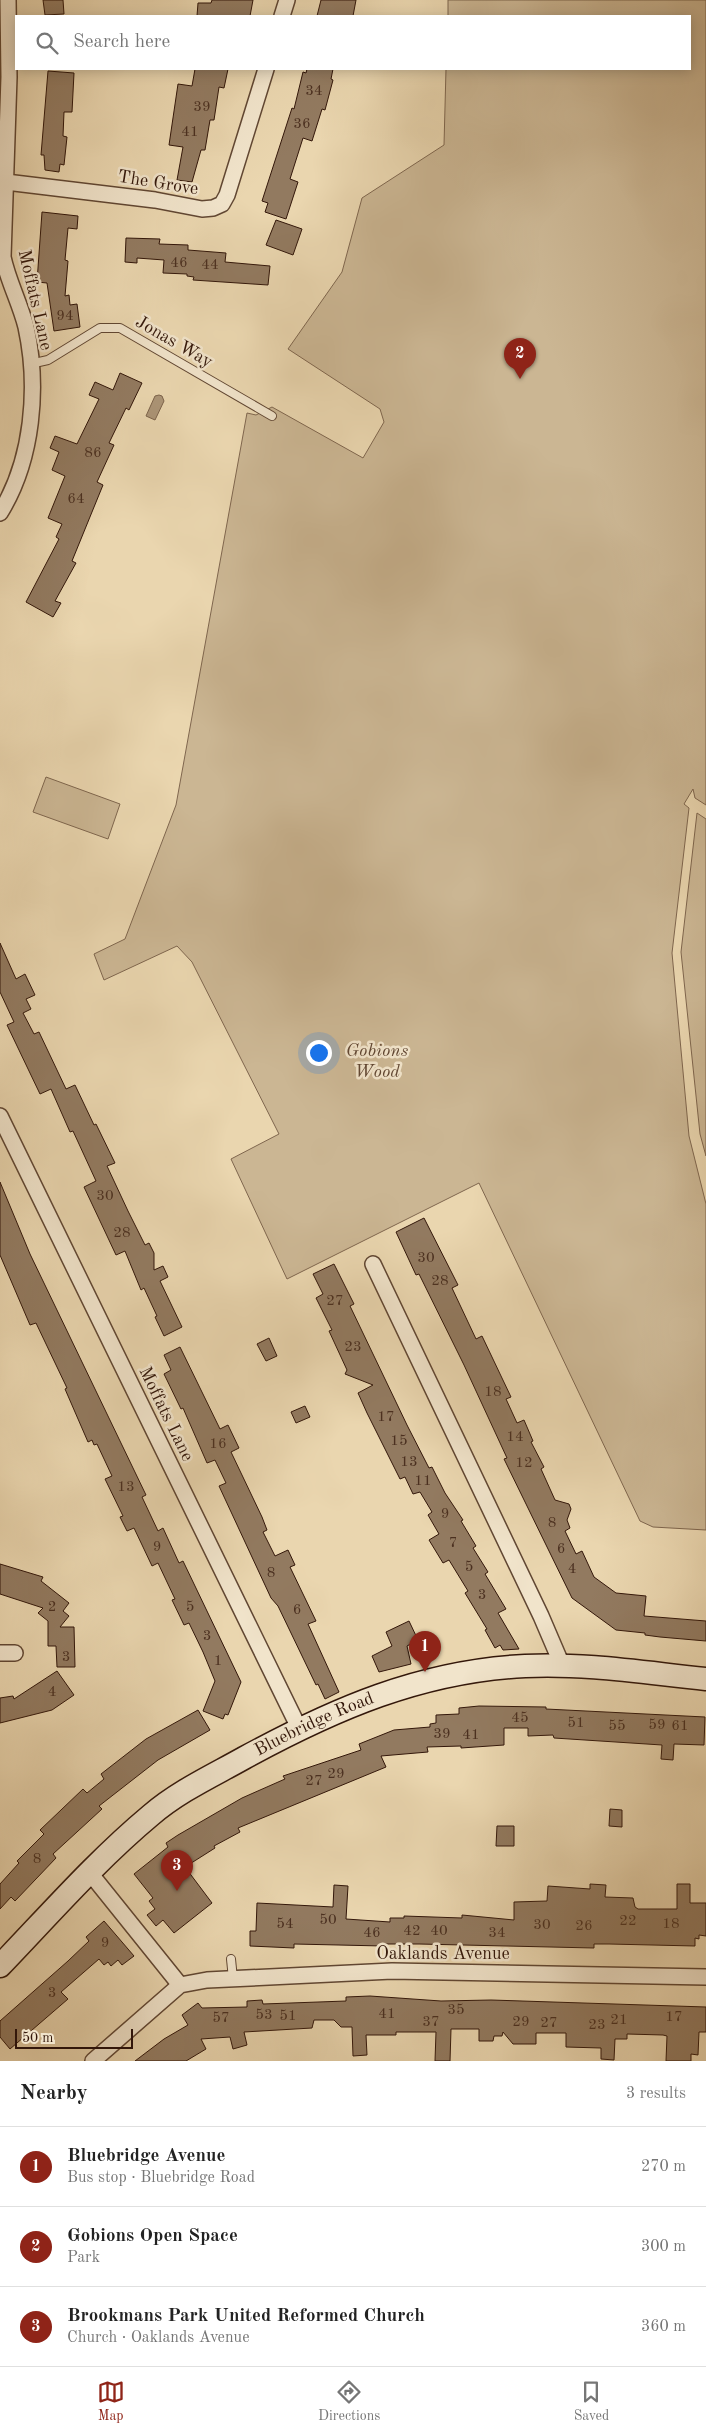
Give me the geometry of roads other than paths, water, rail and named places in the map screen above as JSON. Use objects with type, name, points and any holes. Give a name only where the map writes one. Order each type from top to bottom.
[{"type":"street","name":"Moffats Lane","points":[[2,505],[21,470],[28,435],[31,396],[26,326],[3,275],[6,182],[5,35],[8,0]]},
{"type":"street","points":[[282,15],[287,0]]},
{"type":"street","name":"The Grove","points":[[6,182],[155,200],[202,209],[213,208],[222,204],[227,195],[266,70]]},
{"type":"street","name":"Moffats Lane","points":[[0,1116],[299,1728]]},
{"type":"street","points":[[373,1264],[537,1607],[562,1666]]},
{"type":"street","name":"Bluebridge Road","points":[[0,1966],[90,1873],[153,1813],[191,1787],[299,1728],[366,1699],[411,1684],[490,1669],[562,1666],[706,1679]]},
{"type":"street","points":[[90,1873],[180,1985],[93,2061]]},
{"type":"street","name":"Oaklands Avenue","points":[[180,1985],[206,1980],[392,1971],[706,1977]]},
{"type":"lane","name":"Jonas Way","points":[[30,364],[48,360],[100,328],[120,328],[272,416]]},
{"type":"lane","points":[[232,1959],[233,1979]]},
{"type":"place","name":"Gobions Open Space","points":[[520,379]]},
{"type":"place","name":"Bluebridge Avenue","points":[[425,1672]]},
{"type":"place","name":"Brookmans Park United Reformed Church","points":[[177,1891]]},
{"type":"park label","name":"Gobions Wood","points":[[377,1061]]}]
